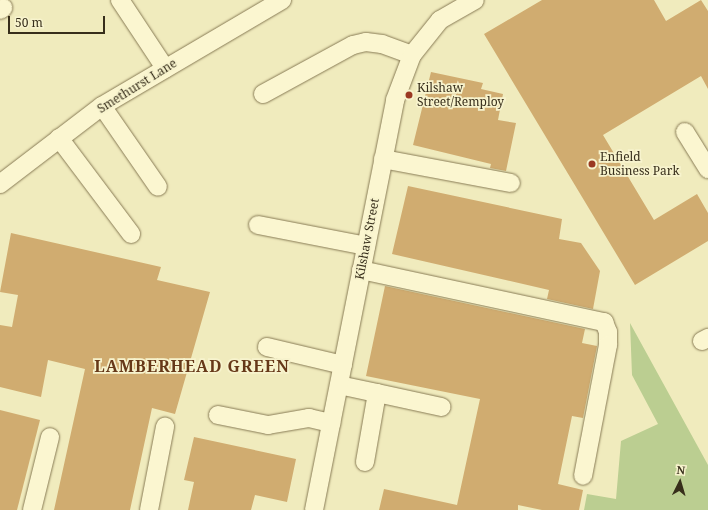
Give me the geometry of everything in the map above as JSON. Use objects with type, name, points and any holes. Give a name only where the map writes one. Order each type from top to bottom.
[{"type":"street","points":[[120,0],[165,68]]},
{"type":"street","name":"Smethurst Lane","points":[[0,184],[102,106],[282,0]]},
{"type":"street","name":"Kilshaw Street","points":[[314,510],[395,100],[412,55],[440,20],[475,0]]},
{"type":"street","points":[[263,94],[353,45],[366,42],[382,44],[412,55]]},
{"type":"street","points":[[102,106],[158,187]]},
{"type":"street","points":[[685,132],[708,169]]},
{"type":"street","points":[[59,138],[131,234]]},
{"type":"street","points":[[383,158],[511,183]]},
{"type":"street","points":[[258,225],[366,246]]},
{"type":"street","points":[[361,270],[604,322],[608,332],[608,345],[583,476]]},
{"type":"street","points":[[267,347],[343,364]]},
{"type":"street","points":[[339,385],[442,407]]},
{"type":"street","points":[[365,462],[377,393]]},
{"type":"street","points":[[218,415],[268,425],[309,418],[331,423]]},
{"type":"street","points":[[149,510],[165,427]]},
{"type":"street","points":[[32,510],[50,437]]},
{"type":"green space","points":[[630,323],[708,465],[708,510],[584,510],[587,494],[616,499],[621,441],[658,424],[632,375]]},
{"type":"building","name":"Enfield Business Park","points":[[542,0],[654,0],[666,21],[701,0],[708,11],[708,89],[701,76],[603,135],[654,220],[697,194],[708,213],[708,241],[635,285],[484,34]]},
{"type":"building","points":[[431,72],[483,83],[481,89],[503,94],[498,120],[516,123],[506,171],[490,168],[491,164],[413,145]]},
{"type":"building","points":[[408,186],[562,219],[559,239],[581,243],[600,271],[593,309],[547,299],[549,290],[392,254]]},
{"type":"building","points":[[11,233],[161,267],[157,280],[210,292],[175,414],[152,408],[130,510],[54,510],[85,369],[48,360],[41,397],[0,387],[0,325],[12,327],[18,295],[0,292]]},
{"type":"building","points":[[385,286],[585,329],[582,343],[597,346],[583,418],[572,416],[558,484],[583,490],[579,510],[542,510],[518,505],[518,510],[379,510],[384,489],[457,505],[480,399],[366,376]]},
{"type":"building","points":[[0,410],[40,420],[17,510],[0,510]]},
{"type":"building","points":[[194,437],[296,459],[287,502],[255,495],[251,510],[188,510],[194,482],[184,480]]},
{"type":"place","name":"Kilshaw Street/Remploy","points":[[409,95]]},
{"type":"place","name":"Enfield Business Park","points":[[592,164]]},
{"type":"district","name":"LAMBERHEAD GREEN","points":[[192,366]]}]
